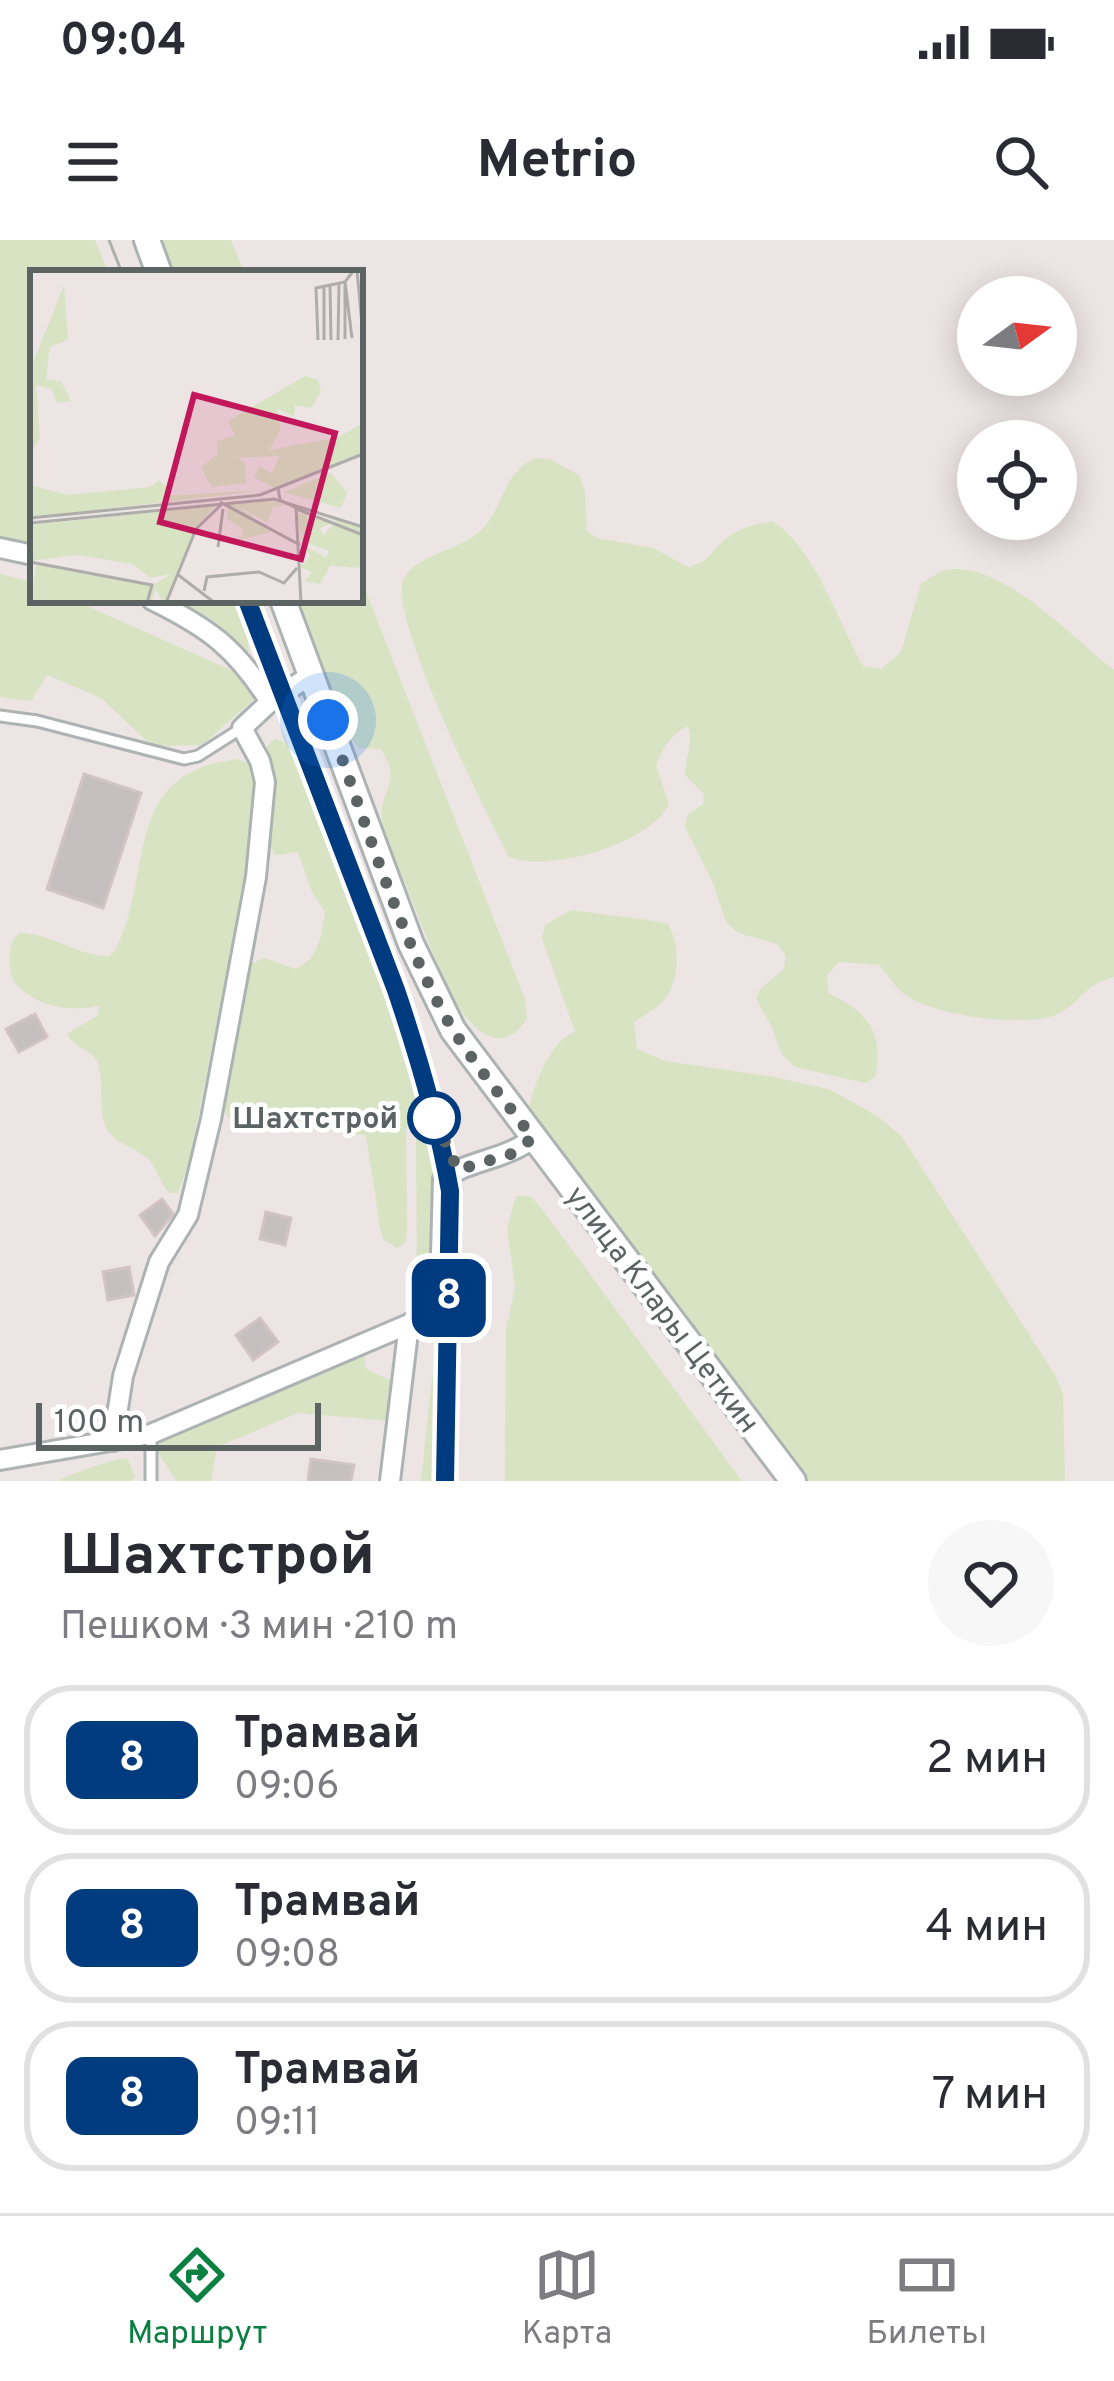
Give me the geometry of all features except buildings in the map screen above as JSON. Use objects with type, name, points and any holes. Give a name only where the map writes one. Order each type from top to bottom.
[{"type":"street","points":[[147,240],[158,270]]},
{"type":"street","points":[[0,548],[30,554]]},
{"type":"street","points":[[158,603],[216,634],[241,658],[271,702]]},
{"type":"street","name":"улица Клары Цеткин","points":[[284,603],[438,1002],[479,1067],[793,1481]]},
{"type":"street","points":[[113,1441],[123,1376],[152,1285],[188,1215],[211,1119],[256,877],[265,782],[260,761],[242,728],[311,675]]},
{"type":"street","points":[[0,1460],[151,1434],[410,1324],[434,1304],[440,1292],[443,1180],[458,1170],[511,1154],[533,1138]]},
{"type":"street","points":[[390,1481],[410,1324]]},
{"type":"lane","points":[[0,716],[184,759],[213,748],[242,728]]},
{"type":"lane","points":[[151,1434],[151,1481]]},
{"type":"green space","points":[[0,240],[95,240],[107,270],[30,270],[30,544],[0,537]]},
{"type":"green space","points":[[156,240],[231,240],[243,270],[168,270]]},
{"type":"green space","points":[[536,458],[550,459],[579,475],[587,531],[597,538],[653,548],[688,567],[706,559],[736,532],[772,521],[801,548],[813,567],[863,666],[881,669],[901,652],[921,584],[955,569],[975,571],[1018,592],[1114,670],[1114,977],[1095,985],[1060,1013],[1004,1020],[956,1014],[917,1002],[879,965],[839,962],[827,975],[828,993],[870,1025],[877,1048],[875,1077],[865,1083],[795,1067],[782,1055],[756,999],[760,989],[784,969],[786,956],[777,944],[738,933],[726,922],[685,827],[688,814],[703,804],[704,794],[685,775],[688,726],[668,742],[656,765],[669,804],[641,831],[572,858],[527,861],[509,857],[441,713],[402,595],[405,576],[483,528],[517,471]]},
{"type":"green space","points":[[0,574],[30,581],[30,603],[81,603],[244,676],[254,699],[202,745],[152,746],[101,698],[47,675],[31,701],[0,697]]},
{"type":"green space","points":[[363,584],[525,999],[527,1019],[515,1032],[503,1038],[480,1031],[446,986],[383,828],[388,762],[381,749],[359,748],[348,736],[296,603],[363,603]]},
{"type":"green space","points":[[183,603],[237,603],[249,651],[242,651],[216,622]]},
{"type":"green space","points":[[275,739],[289,744],[300,762],[414,1080],[420,1108],[406,1128],[407,1232],[405,1243],[397,1248],[384,1240],[380,1228],[366,1135],[231,1121],[222,1108],[248,965],[264,958],[296,969],[304,964],[318,945],[325,912],[312,892],[298,852],[275,855],[267,841],[272,777],[267,746]]},
{"type":"green space","points":[[238,759],[252,765],[258,786],[249,856],[189,1164],[178,1193],[170,1193],[150,1161],[109,1132],[103,1118],[98,1063],[67,1034],[98,1015],[99,1006],[63,1008],[32,997],[13,981],[10,949],[19,933],[97,955],[115,951],[158,805],[174,784],[200,768]]},
{"type":"green space","points":[[571,910],[655,921],[668,924],[672,932],[677,962],[673,982],[662,1003],[634,1023],[637,1049],[665,1061],[831,1090],[879,1117],[902,1137],[1055,1375],[1063,1394],[1065,1481],[804,1481],[527,1119],[549,1056],[575,1032],[542,938],[545,925]]},
{"type":"green space","points":[[422,1131],[429,1135],[434,1218],[431,1265],[422,1294],[417,1290],[416,1137]]},
{"type":"green space","points":[[516,1196],[530,1196],[539,1205],[742,1481],[505,1481],[506,1329],[515,1288],[507,1228]]},
{"type":"green space","points":[[364,1351],[365,1368],[396,1383],[390,1421],[298,1413],[217,1447],[211,1481],[176,1481],[153,1445]]},
{"type":"green space","points":[[432,1377],[442,1380],[435,1481],[421,1481]]},
{"type":"green space","points":[[127,1458],[135,1476],[131,1481],[57,1481],[100,1464]]},
{"type":"tram line","points":[[109,240],[121,270]]},
{"type":"tram line","name":"8","points":[[248,603],[396,990],[444,1158],[450,1191],[445,1481]]},
{"type":"tram line","points":[[259,603],[396,964],[462,1188],[456,1481]]},
{"type":"place","name":"Шахтстрой","points":[[434,1118]]},
{"type":"route","points":[[328,720],[438,1002],[479,1067],[533,1138],[511,1154],[458,1170],[434,1118]]}]
